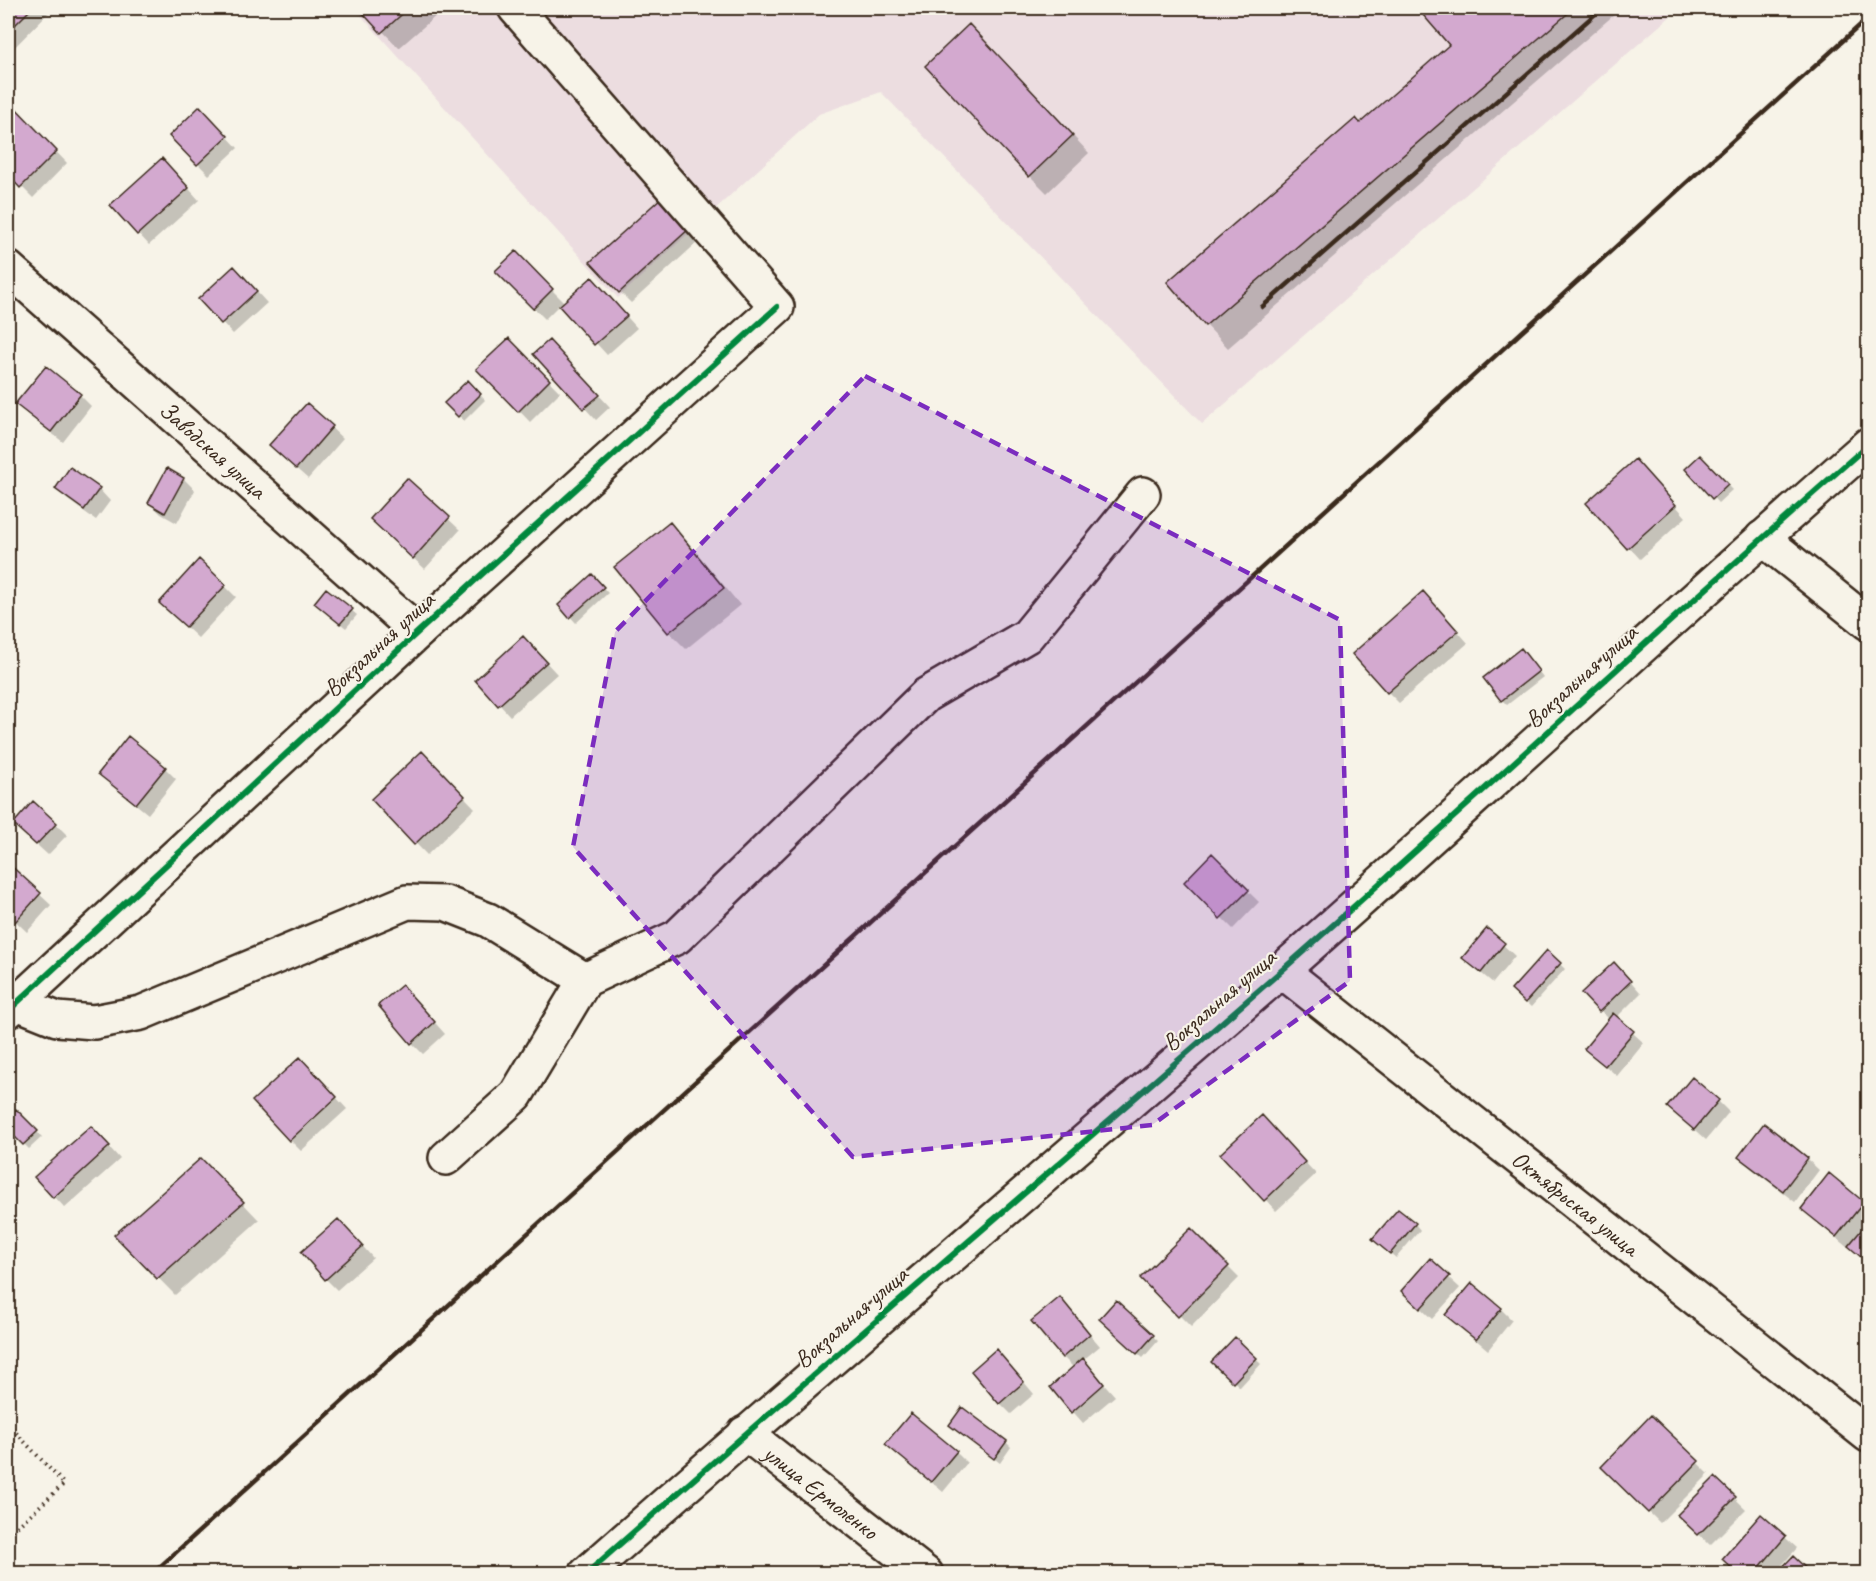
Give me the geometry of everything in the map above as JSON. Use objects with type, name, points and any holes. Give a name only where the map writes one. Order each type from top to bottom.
[{"type":"street","name":"Вокзальная улица","points":[[12,1007],[418,632],[777,307],[514,8]]},
{"type":"street","name":"Заводская улица","points":[[8,268],[418,632]]},
{"type":"street","name":"Вокзальная улица","points":[[586,1574],[745,1433],[1282,970],[1762,538],[1869,445]]},
{"type":"street","points":[[446,1158],[516,1095],[585,980],[677,937],[926,695],[1026,636],[1143,494]]},
{"type":"street","points":[[1762,538],[1869,623]]},
{"type":"street","points":[[12,1007],[57,1019],[94,1022],[141,1013],[407,902],[445,903],[488,920],[585,980]]},
{"type":"street","name":"Октябрьская улица","points":[[1282,970],[1869,1435]]},
{"type":"street","name":"улица Ермоленко","points":[[745,1433],[926,1574]]},
{"type":"path","points":[[8,1424],[64,1484],[8,1535]]},
{"type":"highlighted area","points":[[865,376],[1340,620],[1350,981],[1152,1125],[853,1157],[573,847],[615,632]]},
{"type":"shaded area","points":[[354,8],[1680,8],[1202,424],[881,92],[819,114],[618,298]]},
{"type":"building","points":[[8,8],[32,8],[8,32]]},
{"type":"building","points":[[358,8],[409,8],[381,33]]},
{"type":"building","points":[[1417,8],[1574,8],[1205,326],[1167,282],[1356,118],[1360,123],[1449,45]]},
{"type":"building","points":[[969,24],[1073,135],[1029,177],[925,66]]},
{"type":"building","points":[[8,100],[57,151],[20,188],[8,175]]},
{"type":"building","points":[[200,106],[228,136],[197,165],[169,136]]},
{"type":"building","points":[[162,158],[189,188],[137,235],[110,205]]},
{"type":"building","points":[[662,197],[690,228],[619,293],[590,262]]},
{"type":"building","points":[[516,251],[553,289],[533,309],[495,271]]},
{"type":"building","points":[[234,266],[257,291],[221,324],[198,299]]},
{"type":"building","points":[[592,277],[627,316],[594,345],[559,306]]},
{"type":"building","points":[[509,338],[550,380],[518,412],[476,369]]},
{"type":"building","points":[[549,340],[600,395],[583,409],[533,354]]},
{"type":"building","points":[[46,366],[81,394],[51,432],[15,404]]},
{"type":"building","points":[[468,380],[481,394],[458,417],[444,403]]},
{"type":"building","points":[[307,403],[333,426],[296,469],[269,445]]},
{"type":"building","points":[[1700,455],[1728,484],[1712,499],[1685,469]]},
{"type":"building","points":[[1635,459],[1676,505],[1627,549],[1586,503]]},
{"type":"building","points":[[70,467],[100,488],[84,510],[55,489]]},
{"type":"building","points":[[167,468],[184,478],[165,513],[148,503]]},
{"type":"building","points":[[407,478],[450,517],[413,559],[370,519]]},
{"type":"building","points":[[670,522],[724,588],[668,633],[614,567]]},
{"type":"building","points":[[199,559],[226,585],[186,627],[159,603]]},
{"type":"building","points":[[592,574],[604,587],[569,618],[558,605]]},
{"type":"building","points":[[326,588],[353,609],[340,624],[314,603]]},
{"type":"building","points":[[1423,591],[1458,631],[1387,693],[1352,654]]},
{"type":"building","points":[[523,636],[547,662],[498,706],[475,680]]},
{"type":"building","points":[[1521,648],[1539,671],[1501,701],[1483,678]]},
{"type":"building","points":[[128,736],[166,767],[136,804],[98,774]]},
{"type":"building","points":[[422,751],[465,796],[414,845],[371,799]]},
{"type":"building","points":[[33,801],[57,823],[36,845],[13,824]]},
{"type":"building","points":[[1212,853],[1249,890],[1220,919],[1184,882]]},
{"type":"building","points":[[8,863],[41,893],[15,922],[8,915]]},
{"type":"building","points":[[1487,928],[1505,943],[1481,973],[1462,958]]},
{"type":"building","points":[[1547,950],[1561,963],[1525,1003],[1511,990]]},
{"type":"building","points":[[1614,962],[1631,981],[1599,1012],[1581,993]]},
{"type":"building","points":[[402,985],[435,1022],[411,1044],[378,1005]]},
{"type":"building","points":[[1613,1013],[1634,1031],[1605,1066],[1584,1049]]},
{"type":"building","points":[[300,1057],[337,1097],[289,1141],[252,1101]]},
{"type":"building","points":[[1692,1077],[1719,1100],[1694,1130],[1667,1107]]},
{"type":"building","points":[[16,1109],[38,1131],[23,1145],[8,1130],[8,1118]]},
{"type":"building","points":[[1262,1115],[1305,1162],[1264,1201],[1220,1154]]},
{"type":"building","points":[[1764,1123],[1808,1158],[1783,1191],[1738,1157]]},
{"type":"building","points":[[91,1126],[110,1146],[53,1198],[34,1177]]},
{"type":"building","points":[[201,1158],[244,1202],[157,1279],[114,1235]]},
{"type":"building","points":[[1829,1173],[1864,1202],[1836,1237],[1801,1209]]},
{"type":"building","points":[[1398,1209],[1416,1223],[1390,1254],[1372,1239]]},
{"type":"building","points":[[338,1219],[363,1246],[325,1280],[301,1252]]},
{"type":"building","points":[[1868,1222],[1868,1263],[1848,1246]]},
{"type":"building","points":[[1191,1228],[1229,1266],[1178,1317],[1140,1278]]},
{"type":"building","points":[[1430,1258],[1450,1276],[1420,1309],[1401,1291]]},
{"type":"building","points":[[1472,1283],[1502,1308],[1476,1340],[1445,1315]]},
{"type":"building","points":[[1060,1297],[1090,1334],[1062,1358],[1031,1321]]},
{"type":"building","points":[[1116,1300],[1154,1335],[1137,1354],[1099,1319]]},
{"type":"building","points":[[1235,1337],[1257,1358],[1233,1383],[1211,1362]]},
{"type":"building","points":[[996,1349],[1024,1382],[999,1404],[971,1371]]},
{"type":"building","points":[[1083,1358],[1104,1384],[1071,1413],[1050,1387]]},
{"type":"building","points":[[962,1407],[1007,1441],[994,1459],[949,1425]]},
{"type":"building","points":[[911,1413],[957,1451],[931,1482],[885,1444]]},
{"type":"building","points":[[1651,1415],[1699,1461],[1648,1513],[1601,1467]]},
{"type":"building","points":[[1715,1477],[1736,1497],[1698,1535],[1677,1515]]},
{"type":"building","points":[[1761,1514],[1786,1536],[1754,1574],[1738,1574],[1722,1559]]},
{"type":"building","points":[[1793,1556],[1812,1574],[1776,1574]]},
{"type":"railway","points":[[1262,307],[1602,8]]},
{"type":"railway","points":[[152,1574],[1868,18]]},
{"type":"cycle path","points":[[8,1011],[418,632],[777,307]]},
{"type":"cycle path","points":[[586,1574],[1280,972],[1868,445]]}]
